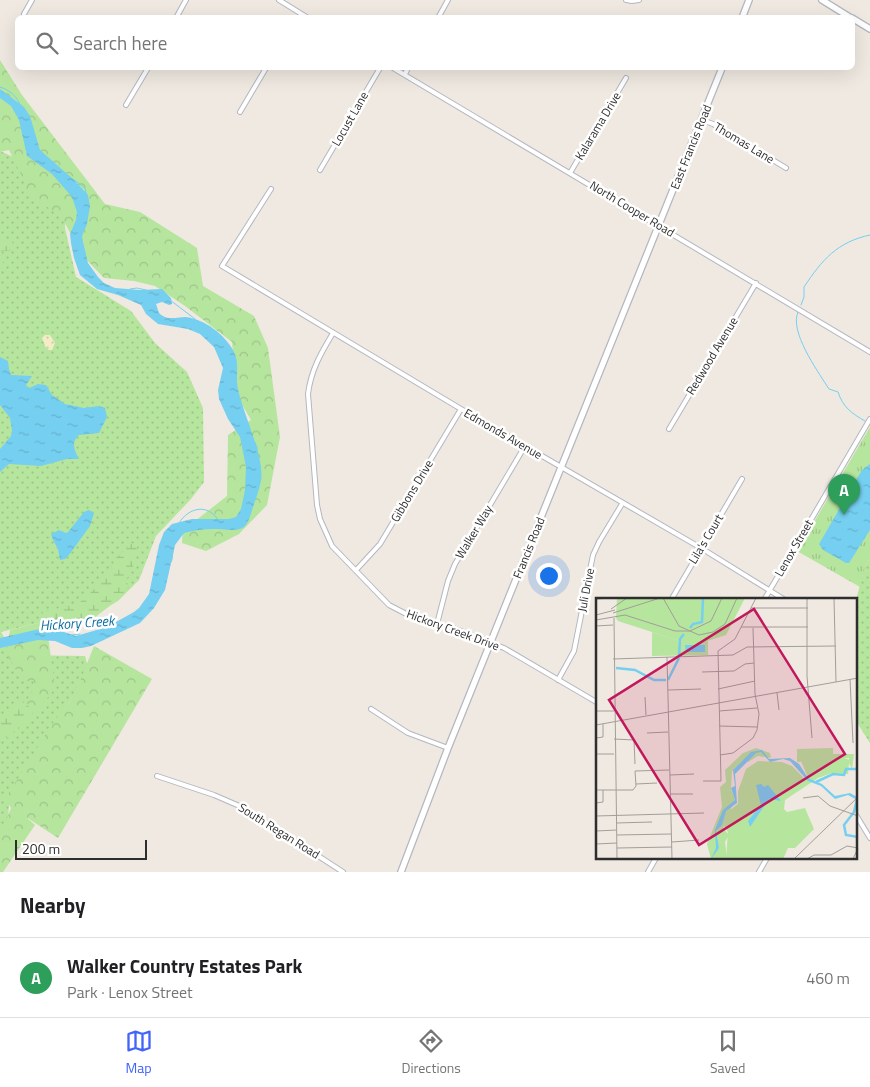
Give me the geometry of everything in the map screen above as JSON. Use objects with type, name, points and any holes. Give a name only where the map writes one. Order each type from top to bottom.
[{"type":"street","points":[[24,14],[32,0]]},
{"type":"street","points":[[178,15],[186,0]]},
{"type":"street","points":[[279,0],[303,15]]},
{"type":"street","points":[[440,15],[448,0]]},
{"type":"street","points":[[626,0],[632,2],[639,0]]},
{"type":"street","points":[[743,15],[748,0]]},
{"type":"street","points":[[822,0],[847,15]]},
{"type":"street","points":[[855,20],[870,29]]},
{"type":"street","points":[[126,106],[147,70]]},
{"type":"street","points":[[240,112],[265,70]]},
{"type":"street","name":"Locust Lane","points":[[320,170],[379,70]]},
{"type":"street","name":"North Cooper Road","points":[[396,70],[756,282],[870,352]]},
{"type":"street","points":[[405,74],[407,70]]},
{"type":"street","name":"East Francis Road","points":[[659,225],[721,70]]},
{"type":"street","name":"Kalarama Drive","points":[[570,173],[626,78]]},
{"type":"street","name":"Thomas Lane","points":[[702,120],[713,124],[786,168]]},
{"type":"street","name":"Edmonds Avenue","points":[[270,189],[222,266],[622,504],[701,548],[782,598]]},
{"type":"street","name":"Francis Road","points":[[401,872],[448,748],[659,225]]},
{"type":"street","name":"Redwood Avenue","points":[[669,429],[756,282]]},
{"type":"street","name":"Hickory Creek Drive","points":[[333,333],[315,364],[308,394],[317,505],[320,519],[332,546],[390,605],[414,618],[438,624],[504,648],[596,703]]},
{"type":"street","name":"Gibbons Drive","points":[[356,569],[380,544],[461,409]]},
{"type":"street","name":"Lenox Street","points":[[765,598],[870,419]]},
{"type":"street","name":"Walker Way","points":[[438,624],[448,581],[455,564],[525,446]]},
{"type":"street","name":"Lila's Court","points":[[671,598],[742,479]]},
{"type":"street","name":"Juli Drive","points":[[558,680],[574,651],[593,555],[622,504]]},
{"type":"street","points":[[371,709],[408,733],[448,748]]},
{"type":"street","name":"South Regan Road","points":[[157,776],[214,794],[244,808],[342,872]]},
{"type":"street","points":[[858,818],[870,838]]},
{"type":"street","points":[[648,872],[655,860]]},
{"type":"street","points":[[759,872],[766,860]]},
{"type":"green space","points":[[0,60],[22,95],[105,204],[140,212],[197,248],[203,286],[254,316],[268,348],[280,437],[267,505],[239,534],[206,551],[182,543],[183,527],[195,521],[227,496],[228,435],[251,420],[237,396],[232,342],[155,286],[134,281],[104,278],[82,255],[61,216],[32,197],[9,150],[0,152]]},
{"type":"green space","points":[[0,151],[18,159],[65,203],[65,228],[76,277],[131,311],[155,343],[187,372],[203,408],[204,482],[191,499],[156,536],[139,580],[118,601],[93,615],[50,620],[1,632],[15,655],[85,656],[88,667],[67,707],[9,805],[8,819],[0,836]]},
{"type":"green space","points":[[0,236],[12,241],[14,248],[13,251],[2,251],[3,264],[0,272]]},
{"type":"green space","points":[[870,427],[870,558],[865,566],[860,587],[797,551]]},
{"type":"green space","points":[[132,543],[137,546],[137,550],[134,564],[126,580],[129,587],[115,602],[86,624],[58,627],[43,614],[42,612],[71,606],[88,596],[118,557]]},
{"type":"green space","points":[[870,558],[870,743],[858,724],[857,598],[865,566]]},
{"type":"green space","points":[[46,621],[55,688],[34,716],[26,701],[36,686],[33,681],[22,681],[6,652],[10,630]]},
{"type":"green space","points":[[94,646],[152,679],[58,838],[26,817],[35,825],[3,872],[0,872],[0,835],[11,808],[5,799],[54,721],[69,703]]},
{"type":"green space","points":[[21,701],[32,709],[32,717],[8,738],[0,732],[1,722],[9,710]]},
{"type":"sand","points":[[45,335],[50,335],[55,343],[52,350],[46,348],[42,338]]},
{"type":"water","points":[[0,89],[24,107],[30,116],[40,150],[88,195],[90,206],[87,224],[82,236],[88,263],[98,277],[104,283],[115,288],[162,289],[171,298],[172,304],[169,305],[162,302],[156,304],[161,315],[171,318],[193,318],[207,324],[226,340],[236,357],[237,384],[260,460],[261,481],[250,518],[246,525],[237,530],[206,529],[184,533],[175,545],[165,590],[154,608],[140,623],[91,646],[82,648],[72,648],[55,641],[38,640],[0,648],[0,638],[44,628],[52,628],[76,636],[107,627],[134,612],[149,594],[159,545],[164,532],[172,524],[192,519],[229,519],[236,517],[241,509],[245,490],[246,467],[240,437],[228,419],[219,399],[218,390],[223,368],[214,347],[200,334],[188,329],[158,324],[146,314],[141,305],[118,295],[97,289],[80,275],[74,258],[70,234],[77,212],[72,197],[52,174],[27,156],[19,120],[11,106],[0,98]]},
{"type":"water","points":[[0,357],[8,361],[11,375],[32,376],[26,385],[29,388],[38,384],[46,385],[52,395],[65,404],[84,408],[99,406],[105,408],[107,417],[99,433],[79,435],[76,438],[74,447],[79,459],[67,459],[41,466],[9,464],[0,472],[0,449],[11,436],[12,430],[10,418],[0,405]]},
{"type":"water","points":[[870,464],[870,530],[849,563],[846,563],[823,550],[819,544],[862,470]]},
{"type":"water","points":[[89,510],[94,513],[90,526],[69,555],[65,559],[60,560],[58,549],[51,534],[59,530],[68,532],[84,512]]},
{"type":"waterway","name":"Hickory Creek","points":[[0,87],[12,94],[20,105]]},
{"type":"waterway","name":"Hickory Creek","points":[[73,179],[85,188],[86,193]]},
{"type":"waterway","points":[[801,305],[804,297],[804,287],[817,268],[839,247],[858,238],[870,235]]},
{"type":"waterway","name":"Hickory Creek","points":[[130,289],[146,290]]},
{"type":"waterway","name":"Hickory Creek","points":[[170,300],[195,319]]},
{"type":"waterway","points":[[798,312],[796,320],[797,329],[805,350],[817,370],[829,389],[838,392],[842,402],[848,409],[865,421]]},
{"type":"waterway","name":"Hickory Creek","points":[[254,441],[257,451]]},
{"type":"waterway","name":"Hickory Creek","points":[[179,523],[188,513],[199,509],[210,511],[219,521]]},
{"type":"waterway","name":"Hickory Creek","points":[[170,564],[173,551]]},
{"type":"waterway","name":"Hickory Creek","points":[[72,635],[80,634]]},
{"type":"place","name":"Walker Country Estates Park","points":[[844,515]]}]
